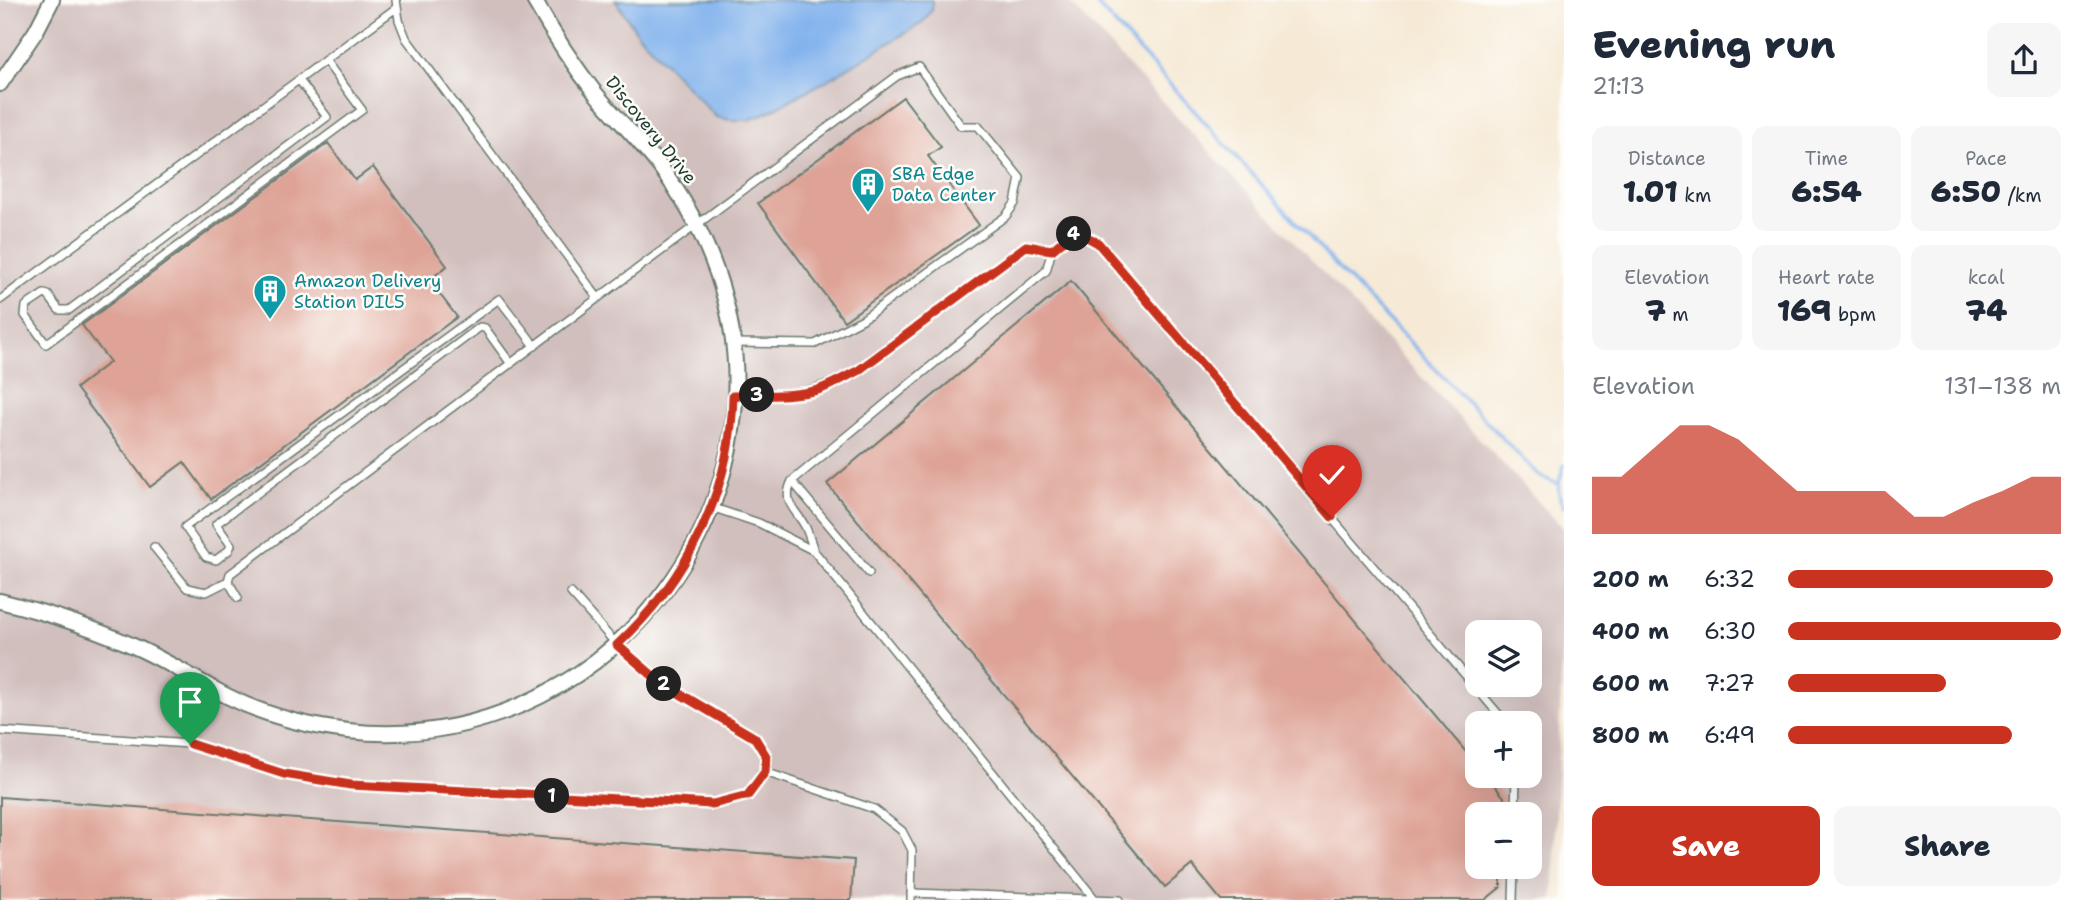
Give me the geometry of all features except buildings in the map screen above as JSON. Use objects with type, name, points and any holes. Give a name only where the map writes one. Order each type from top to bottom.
[{"type":"street","points":[[0,84],[36,32],[52,0]]},
{"type":"street","name":"Discovery Drive","points":[[0,601],[71,622],[119,640],[260,711],[317,726],[350,731],[438,729],[496,715],[579,674],[631,631],[675,579],[708,518],[721,479],[733,416],[732,343],[717,275],[684,202],[662,169],[593,90],[534,0]]},
{"type":"lane","points":[[0,300],[325,61],[396,4],[406,38],[598,298]]},
{"type":"lane","points":[[299,79],[327,117],[69,310],[59,310],[45,294],[28,305],[24,309],[25,315],[46,344],[362,110],[325,61]]},
{"type":"lane","points":[[238,598],[228,581],[230,574],[897,76],[919,67],[961,125],[978,125],[1020,178],[1015,204],[1006,216],[863,319],[815,344],[732,343]]},
{"type":"lane","points":[[1094,898],[814,551],[806,528],[789,504],[788,489],[792,481],[1046,271],[1052,250],[1071,234],[1085,236],[1098,243],[1496,711]]},
{"type":"lane","points":[[733,396],[797,393],[817,390],[836,382],[859,370],[1026,246],[1052,250]]},
{"type":"lane","points":[[511,364],[485,328],[479,328],[216,523],[231,545],[216,560],[206,557],[185,527],[499,299],[536,346]]},
{"type":"lane","points":[[792,481],[869,573]]},
{"type":"lane","points":[[711,507],[759,523],[814,551]]},
{"type":"lane","points":[[154,547],[187,588],[206,592],[228,581]]},
{"type":"lane","points":[[0,731],[190,744],[284,774],[351,785],[713,804],[748,795],[765,772],[766,756],[755,738],[660,682],[617,645],[571,593]]},
{"type":"lane","points":[[765,772],[874,809],[902,831],[912,850],[911,896],[1120,900]]},
{"type":"lane","points":[[1513,900],[1514,879]]},
{"type":"shaded area","points":[[0,0],[1067,0],[1564,529],[1564,600],[1553,900],[0,900]]},
{"type":"water","points":[[615,0],[932,0],[932,10],[922,23],[826,81],[749,120],[731,120],[716,117],[639,35]]},
{"type":"waterway","points":[[1093,0],[1337,267],[1539,476],[1558,484]]},
{"type":"waterway","points":[[1564,465],[1559,481],[1564,507]]},
{"type":"place","name":"SBA Edge Data Center","points":[[868,214]]},
{"type":"place","name":"Amazon Delivery Station DIL5","points":[[270,321]]},
{"type":"route","points":[[190,744],[284,774],[351,785],[713,804],[748,795],[765,772],[766,756],[755,738],[660,682],[617,645],[675,579],[708,518],[721,479],[733,416],[733,396],[797,393],[817,390],[836,382],[859,370],[1026,246],[1052,250],[1071,234],[1085,236],[1098,243],[1332,517]]}]
